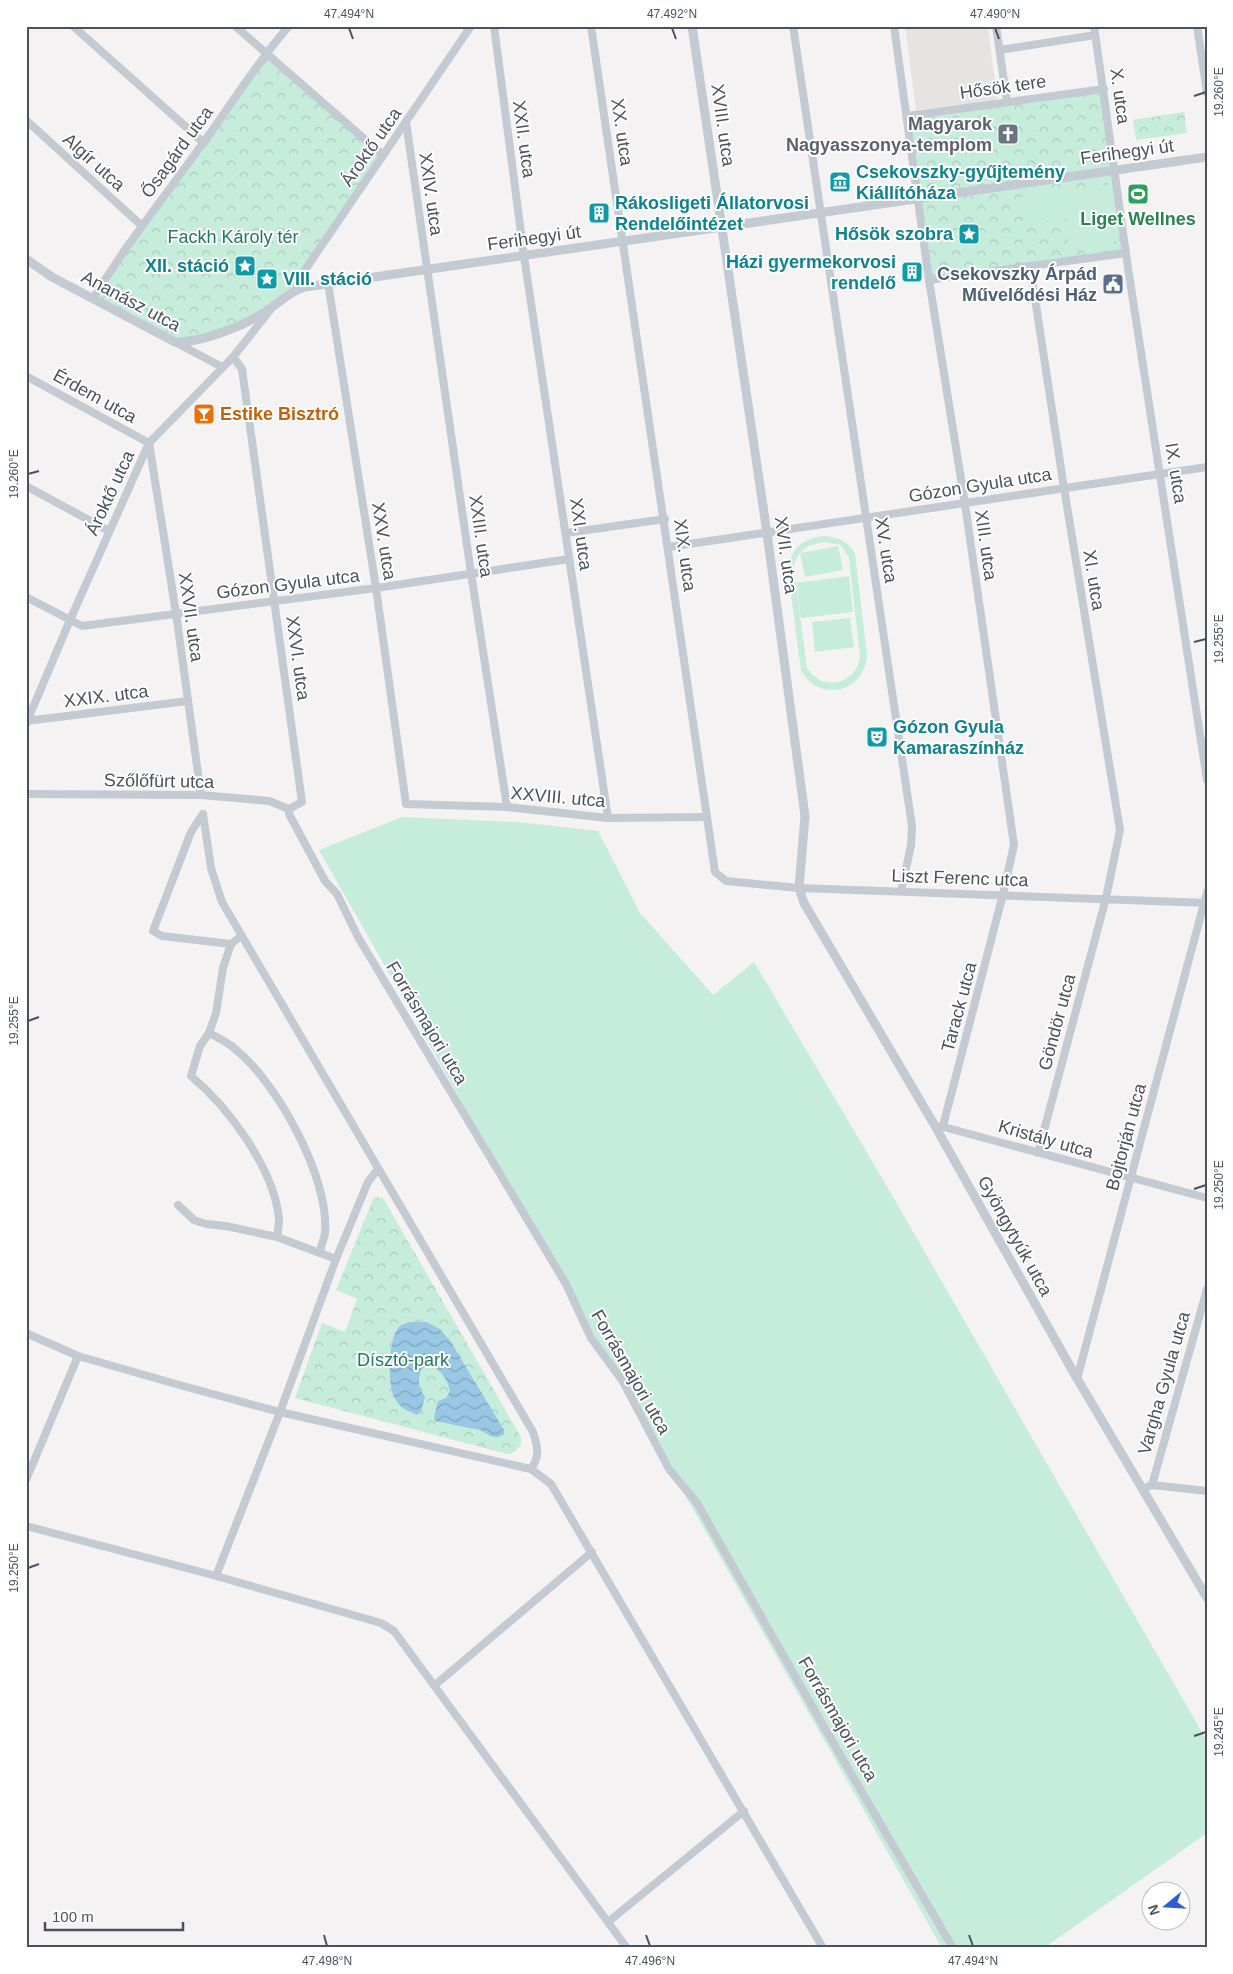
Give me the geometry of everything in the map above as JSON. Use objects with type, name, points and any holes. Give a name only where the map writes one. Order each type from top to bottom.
[{"type":"street","points":[[73,26],[204,143]]},
{"type":"street","points":[[235,26],[383,155]]},
{"type":"street","name":"Ősagárd utca","points":[[93,300],[141,225],[204,143],[265,53],[289,26]]},
{"type":"street","name":"Ároktő utca","points":[[305,287],[303,279],[305,270],[471,26]]},
{"type":"street","name":"XXII. utca","points":[[494,26],[524,256]]},
{"type":"street","name":"XX. utca","points":[[592,26],[622,242]]},
{"type":"street","name":"XVIII. utca","points":[[692,26],[721,228]]},
{"type":"street","name":"XV. utca","points":[[793,26],[912,826],[912,846],[901,891]]},
{"type":"street","name":"XIII. utca","points":[[894,26],[929,280],[965,504],[1014,846],[1003,894]]},
{"type":"street","points":[[996,26],[1007,102]]},
{"type":"street","name":"X. utca","points":[[1094,26],[1115,170]]},
{"type":"street","points":[[1197,26],[1207,93]]},
{"type":"street","points":[[1000,50],[1096,35]]},
{"type":"street","name":"Hősök tere","points":[[907,116],[1104,89]]},
{"type":"street","name":"Algír utca","points":[[26,120],[141,225]]},
{"type":"street","name":"XXIV. utca","points":[[406,122],[426,270]]},
{"type":"street","name":"Ferihegyi út","points":[[175,342],[197,341],[249,320],[272,308],[295,290],[305,287],[1207,157]]},
{"type":"street","name":"IX. utca","points":[[1115,170],[1126,253],[1207,780]]},
{"type":"street","name":"XVII. utca","points":[[721,228],[767,533],[805,816],[800,888]]},
{"type":"street","name":"XIX. utca","points":[[622,242],[665,519],[715,872]]},
{"type":"street","points":[[929,280],[1126,253]]},
{"type":"street","name":"XXI. utca","points":[[524,256],[608,818]]},
{"type":"street","name":"Ananász utca","points":[[26,259],[52,277],[93,300],[222,367]]},
{"type":"street","name":"XI. utca","points":[[1030,266],[1120,830],[1106,898]]},
{"type":"street","name":"XXIII. utca","points":[[426,270],[507,807]]},
{"type":"street","name":"XXV. utca","points":[[328,283],[376,588],[406,804]]},
{"type":"street","name":"Ároktő utca","points":[[27,722],[149,443],[233,358],[272,308]]},
{"type":"street","name":"XXVI. utca","points":[[233,358],[242,368],[302,802],[289,809]]},
{"type":"street","name":"Érdem utca","points":[[26,376],[149,443]]},
{"type":"street","name":"XXVII. utca","points":[[149,443],[176,613],[201,795]]},
{"type":"street","name":"Gózon Gyula utca","points":[[669,547],[1207,467]]},
{"type":"street","points":[[26,486],[109,531]]},
{"type":"street","points":[[566,533],[665,519]]},
{"type":"street","name":"Gózon Gyula utca","points":[[26,596],[82,626],[376,588],[569,559]]},
{"type":"street","name":"XXIX. utca","points":[[27,722],[188,701]]},
{"type":"street","name":"Szőlőfürt utca","points":[[26,794],[201,795],[269,801],[289,809]]},
{"type":"street","name":"XXVIII. utca","points":[[406,804],[507,807],[608,818],[708,817]]},
{"type":"street","name":"Forrásmajori utca","points":[[289,809],[289,814],[325,881],[337,894],[358,937],[566,1284],[591,1338],[622,1380],[669,1469],[697,1503],[821,1722],[953,1948]]},
{"type":"street","points":[[232,944],[162,936],[153,931],[191,832],[202,814],[212,868],[222,902],[533,1432],[538,1447],[538,1460],[531,1470]]},
{"type":"street","name":"Liszt Ferenc utca","points":[[715,872],[726,881],[800,888],[1206,903]]},
{"type":"street","name":"Gyöngytyúk utca","points":[[800,888],[804,904],[939,1126],[1077,1379],[1148,1487],[1207,1598]]},
{"type":"street","points":[[1206,903],[1207,892]]},
{"type":"street","name":"Tarack utca","points":[[939,1126],[1003,894]]},
{"type":"street","name":"Göndör utca","points":[[1038,1153],[1106,898]]},
{"type":"street","name":"Bojtorján utca","points":[[1077,1379],[1206,903]]},
{"type":"street","points":[[242,936],[232,944],[223,968],[216,1013],[209,1033],[200,1046],[192,1076],[226,1111],[252,1150],[268,1180],[279,1219],[277,1237]]},
{"type":"street","points":[[209,1033],[235,1049],[258,1072],[289,1117],[307,1151],[319,1185],[323,1212],[325,1233],[320,1251]]},
{"type":"street","name":"Kristály utca","points":[[939,1126],[1207,1198]]},
{"type":"street","points":[[216,1576],[280,1412],[336,1259],[368,1182],[378,1169]]},
{"type":"street","points":[[178,1205],[194,1220],[206,1224],[226,1226],[277,1237],[320,1251],[336,1259]]},
{"type":"street","name":"Vargha Gyula utca","points":[[1148,1487],[1207,1289]]},
{"type":"street","points":[[26,1333],[78,1356],[183,1386],[280,1412],[531,1470],[551,1484],[823,1948]]},
{"type":"street","points":[[26,1480],[78,1356]]},
{"type":"street","points":[[1148,1487],[1207,1491]]},
{"type":"street","points":[[26,1526],[216,1576],[381,1623],[394,1631],[627,1948]]},
{"type":"street","points":[[435,1685],[592,1552]]},
{"type":"street","points":[[608,1922],[744,1811]]},
{"type":"shaded area","points":[[905,26],[988,26],[997,100],[916,110]]},
{"type":"green space","name":"Fackh Károly tér","points":[[265,53],[383,155],[305,270],[305,287],[272,308],[187,343],[93,299]]},
{"type":"green space","points":[[1104,89],[1126,253],[929,280],[907,116]]},
{"type":"green space","points":[[1184,112],[1187,133],[1136,140],[1133,120]]},
{"type":"green space","points":[[1111,184],[1119,241],[1069,248],[1065,218],[1024,224],[1020,197]]},
{"type":"green space","points":[[816,537],[834,537],[846,543],[855,554],[867,655],[864,668],[858,678],[850,685],[840,689],[829,690],[819,687],[809,681],[801,670],[788,571],[791,557],[798,546]],"holes":[[[824,542],[841,545],[849,558],[860,656],[858,666],[853,673],[846,679],[838,682],[822,681],[807,668],[794,563],[800,553],[808,546]]]},
{"type":"green space","points":[[838,546],[843,570],[805,577],[800,553]]},
{"type":"green space","points":[[849,576],[853,612],[801,618],[796,583]]},
{"type":"green space","points":[[850,618],[854,647],[815,652],[812,622]]},
{"type":"green space","points":[[402,817],[518,822],[598,831],[640,913],[713,995],[754,962],[882,1178],[1207,1741],[1207,1833],[1044,1948],[942,1948],[319,850]]},
{"type":"green space","name":"Dísztó-park","points":[[374,1197],[383,1198],[521,1437],[521,1445],[514,1452],[507,1454],[295,1398],[322,1323],[345,1332],[357,1299],[336,1290]]},
{"type":"water","points":[[426,1322],[440,1329],[451,1342],[504,1430],[504,1434],[499,1437],[493,1437],[480,1430],[435,1421],[434,1417],[438,1401],[446,1398],[450,1391],[444,1376],[432,1365],[422,1368],[419,1376],[420,1387],[425,1397],[421,1412],[417,1415],[399,1405],[392,1393],[390,1373],[391,1351],[395,1333],[403,1324]]},
{"type":"place","name":"Magyarok Nagyasszonya-templom","points":[[1008,134]]},
{"type":"place","name":"Csekovszky-gyűjtemény Kiállítóháza","points":[[840,182]]},
{"type":"place","name":"Liget Wellnes","points":[[1138,194]]},
{"type":"place","name":"Rákosligeti Állatorvosi Rendelőintézet","points":[[599,213]]},
{"type":"place","name":"Hősök szobra","points":[[969,234]]},
{"type":"place","name":"XII. stáció","points":[[245,266]]},
{"type":"place","name":"Házi gyermekorvosi rendelő","points":[[912,272]]},
{"type":"place","name":"VIII. stáció","points":[[267,279]]},
{"type":"place","name":"Csekovszky Árpád Művelődési Ház","points":[[1113,284]]},
{"type":"place","name":"Estike Bisztró","points":[[204,414]]},
{"type":"place","name":"Gózon Gyula Kamaraszínház","points":[[877,737]]}]
